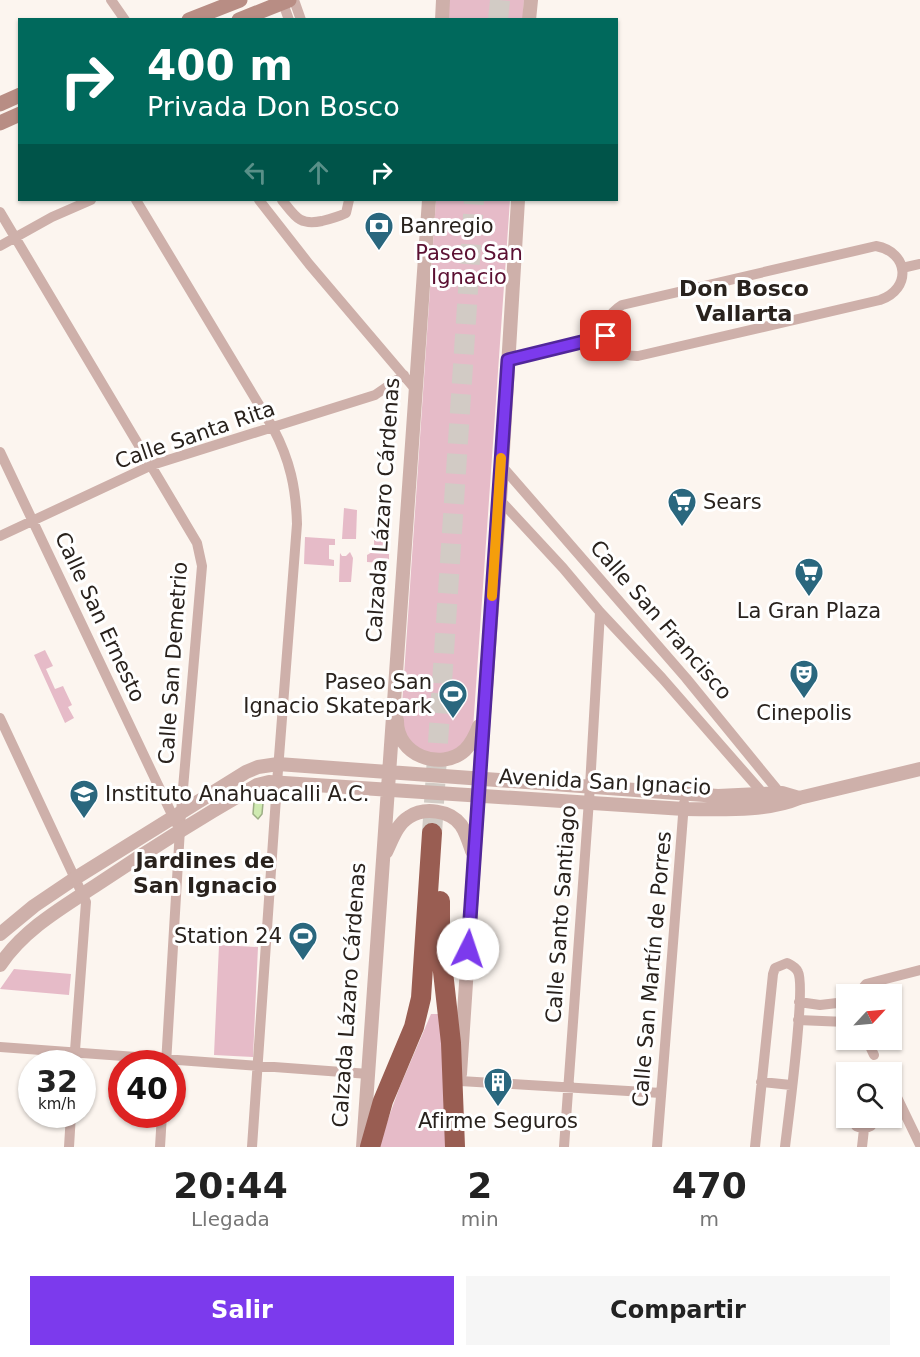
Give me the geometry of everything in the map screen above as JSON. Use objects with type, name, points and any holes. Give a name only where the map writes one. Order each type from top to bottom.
[{"type":"highway","name":"Calzada Lázaro Cárdenas","points":[[370,1147],[383,1101],[414,1027],[421,998],[437,832],[440,945],[451,1043],[456,1147]]},
{"type":"main road","points":[[194,18],[240,0]]},
{"type":"main road","points":[[244,18],[289,1]]},
{"type":"main road","points":[[0,104],[18,96]]},
{"type":"main road","points":[[0,123],[18,115]]},
{"type":"street","points":[[111,0],[124,18]]},
{"type":"street","points":[[442,18],[443,0]]},
{"type":"street","points":[[529,18],[531,0]]},
{"type":"street","points":[[289,1],[289,18]]},
{"type":"street","points":[[289,1],[300,18]]},
{"type":"street","points":[[0,246],[89,201]]},
{"type":"street","points":[[137,201],[273,428],[292,473],[297,501],[252,1147]]},
{"type":"street","points":[[260,201],[309,264],[416,390]]},
{"type":"street","points":[[283,201],[296,217],[303,222],[312,223],[339,217],[346,213],[349,201]]},
{"type":"street","name":"Calzada Lázaro Cárdenas","points":[[363,1147],[429,201]]},
{"type":"street","name":"Calzada Lázaro Cárdenas","points":[[456,1147],[518,201]]},
{"type":"street","name":"Calle San Demetrio","points":[[0,212],[197,543],[202,566],[177,814],[180,831],[167,1050]]},
{"type":"street","points":[[876,246],[892,252],[899,258],[902,268],[903,276],[896,292],[880,300],[638,356],[629,357],[621,354],[614,349],[606,336],[609,316],[622,305],[867,247],[876,246]]},
{"type":"street","points":[[902,268],[920,264]]},
{"type":"street","points":[[508,360],[606,336]]},
{"type":"street","name":"Calle Santa Rita","points":[[0,536],[152,465],[375,395],[404,375]]},
{"type":"street","name":"Calle San Ernesto","points":[[0,452],[177,814]]},
{"type":"street","name":"Calle San Francisco","points":[[501,465],[789,798]]},
{"type":"street","name":"Calle San Francisco","points":[[500,500],[662,678],[768,800]]},
{"type":"street","points":[[563,568],[580,555]]},
{"type":"street","name":"Calle Santo Santiago","points":[[564,1147],[589,803],[600,612]]},
{"type":"street","points":[[397,659],[399,665],[397,727],[402,741],[411,752],[423,758],[452,758],[465,750],[474,738],[484,714]]},
{"type":"street","points":[[662,678],[664,668],[671,661]]},
{"type":"street","points":[[0,718],[86,902],[75,1050]]},
{"type":"street","name":"Avenida San Ignacio","points":[[0,934],[34,906],[74,879],[246,772],[258,767],[278,764],[768,800]]},
{"type":"street","name":"Avenida San Ignacio","points":[[0,965],[26,934],[82,894],[257,785],[276,783],[684,809],[723,809],[789,798],[920,769]]},
{"type":"street","name":"Calle San Martín de Porres","points":[[657,1147],[685,794]]},
{"type":"street","points":[[383,859],[397,828],[409,817],[424,812],[438,811],[460,823],[468,838],[474,858]]},
{"type":"street","points":[[0,927],[34,906]]},
{"type":"street","points":[[755,1147],[773,974],[775,968],[787,963],[798,972],[800,979],[785,1147]]},
{"type":"street","points":[[866,984],[920,970]]},
{"type":"street","points":[[799,1002],[820,1005],[836,1003]]},
{"type":"street","points":[[798,1020],[836,1022]]},
{"type":"street","points":[[0,1047],[20,1050]]},
{"type":"street","points":[[872,1050],[874,1055]]},
{"type":"street","points":[[186,1062],[369,1074]]},
{"type":"street","points":[[460,1081],[662,1093]]},
{"type":"street","points":[[761,1082],[791,1085]]},
{"type":"street","points":[[902,1110],[920,1145]]},
{"type":"street","points":[[69,1147],[70,1128]]},
{"type":"street","points":[[160,1147],[161,1128]]},
{"type":"street","points":[[860,1128],[864,1130]]},
{"type":"street","points":[[864,1130],[868,1128]]},
{"type":"street","points":[[862,1147],[864,1130]]},
{"type":"green space","points":[[449,0],[524,0],[523,18],[448,18]]},
{"type":"green space","name":"Paseo San Ignacio","points":[[436,201],[510,201],[473,729],[460,750],[431,756],[408,745],[401,720]]},
{"type":"green space","points":[[344,508],[357,510],[356,539],[342,539]]},
{"type":"green space","points":[[305,537],[335,539],[335,545],[329,545],[329,559],[334,560],[334,566],[304,564]]},
{"type":"green space","points":[[374,540],[389,540],[389,569],[382,569],[382,563],[367,562],[367,555],[374,551]]},
{"type":"green space","points":[[350,552],[353,558],[351,582],[339,582],[340,553],[346,556]]},
{"type":"green space","points":[[45,650],[53,666],[46,669],[55,689],[63,686],[72,705],[68,707],[74,718],[65,723],[34,655]]},
{"type":"green space","points":[[219,945],[258,947],[253,1057],[214,1055]]},
{"type":"green space","points":[[14,969],[71,974],[69,995],[0,989]]},
{"type":"green space","points":[[431,1014],[441,1014],[446,1098],[445,1147],[378,1147],[399,1089]]},
{"type":"shaded area","points":[[259,798],[263,803],[262,814],[258,819],[253,814],[254,802]]},
{"type":"tunnel","points":[[498,18],[500,0]]},
{"type":"tunnel","points":[[432,833],[474,201]]},
{"type":"slow traffic","points":[[492,596],[501,458]]},
{"type":"place","name":"Banregio","points":[[379,252]]},
{"type":"place","name":"Sears","points":[[682,528]]},
{"type":"place","name":"La Gran Plaza","points":[[809,598]]},
{"type":"place","name":"Cinepolis","points":[[804,700]]},
{"type":"place","name":"Paseo San Ignacio Skatepark","points":[[453,720]]},
{"type":"place","name":"Instituto Anahuacalli A.C.","points":[[84,820]]},
{"type":"place","name":"Station 24","points":[[303,962]]},
{"type":"place","name":"Afirme Seguros","points":[[498,1108]]},
{"type":"district","name":"Don Bosco Vallarta","points":[[744,300]]},
{"type":"district","name":"Jardines de San Ignacio","points":[[205,872]]},
{"type":"route","points":[[468,949],[508,360],[606,336]]}]
